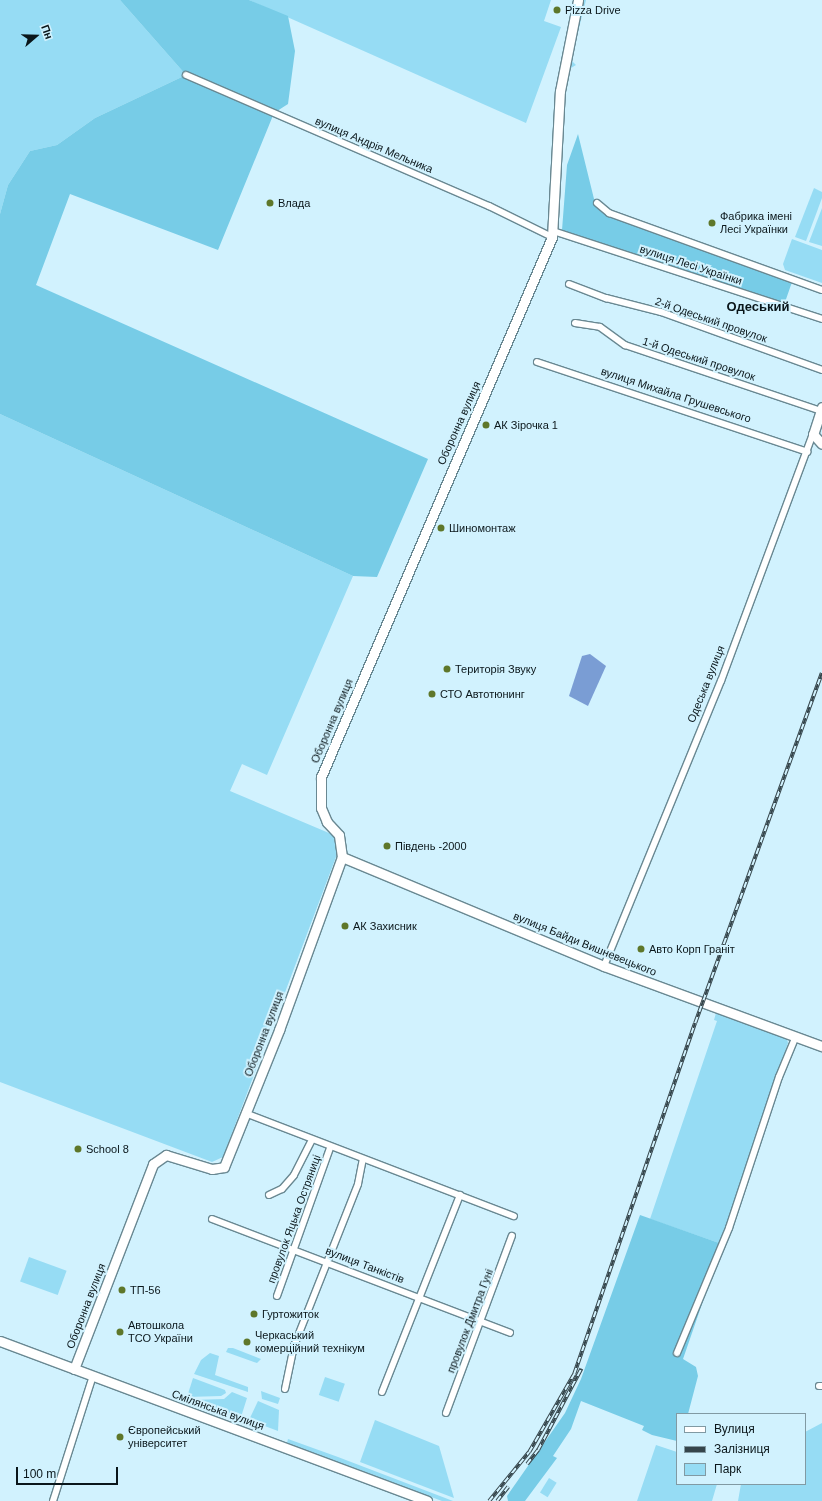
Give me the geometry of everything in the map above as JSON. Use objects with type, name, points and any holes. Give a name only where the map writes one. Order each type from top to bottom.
[{"type":"street","name":"Оборонна вулиця","points":[[74,1369],[153,1164],[166,1155],[212,1169],[224,1167],[342,857],[339,835],[327,822],[321,808],[321,777],[552,234],[560,85],[578,0]]},
{"type":"street","name":"вулиця Андрія Мельника","points":[[186,75],[552,234]]},
{"type":"street","name":"вулиця Лесі Українки","points":[[597,204],[613,214],[822,290]]},
{"type":"street","name":"вулиця Лесі Українки","points":[[552,234],[822,319]]},
{"type":"street","name":"2-й Одеський провулок","points":[[570,284],[606,298],[661,312],[822,370]]},
{"type":"street","name":"1-й Одеський провулок","points":[[575,323],[600,327],[625,345],[821,409]]},
{"type":"street","name":"вулиця Михайла Грушевського","points":[[537,362],[807,452]]},
{"type":"street","name":"Одеська вулиця","points":[[604,966],[721,681],[807,452],[821,409]]},
{"type":"street","points":[[813,434],[822,444]]},
{"type":"street","name":"вулиця Байди Вишневецького","points":[[342,857],[604,966],[822,1046]]},
{"type":"street","points":[[677,1353],[729,1228],[778,1077],[796,1036]]},
{"type":"street","points":[[245,1113],[311,1141],[514,1216]]},
{"type":"street","points":[[268,1195],[282,1189],[294,1175],[311,1141]]},
{"type":"street","name":"провулок Яцька Остряниці","points":[[277,1296],[330,1148]]},
{"type":"street","points":[[285,1389],[294,1346],[363,1170],[362,1159]]},
{"type":"street","points":[[382,1392],[460,1195]]},
{"type":"street","name":"вулиця Танкістів","points":[[212,1219],[295,1248],[510,1333]]},
{"type":"street","name":"провулок Дмитра Гуні","points":[[446,1413],[482,1321],[512,1236]]},
{"type":"street","name":"Смілянська вулиця","points":[[0,1340],[427,1501]]},
{"type":"street","points":[[53,1501],[93,1376]]},
{"type":"green space","points":[[0,0],[120,0],[186,75],[95,118],[57,145],[30,151],[8,185],[0,214]]},
{"type":"green space","points":[[249,0],[551,0],[544,21],[561,27],[526,123]]},
{"type":"green space","points":[[582,0],[586,0],[571,60],[576,65],[571,68],[569,67]]},
{"type":"green space","points":[[814,188],[822,192],[822,198],[806,241],[795,237]]},
{"type":"green space","points":[[822,208],[822,246],[809,242]]},
{"type":"green space","points":[[792,239],[822,250],[822,283],[785,270],[783,264]]},
{"type":"green space","points":[[0,414],[353,576],[267,775],[242,764],[230,791],[336,836],[339,849],[223,1157],[212,1162],[0,1082]]},
{"type":"green space","points":[[716,1013],[786,1035],[788,1043],[728,1227],[719,1243],[650,1219],[717,1021],[714,1020]]},
{"type":"green space","points":[[29,1257],[67,1271],[58,1295],[20,1281]]},
{"type":"green space","points":[[228,1348],[233,1348],[261,1359],[257,1363],[226,1352]]},
{"type":"green space","points":[[210,1353],[219,1356],[215,1375],[248,1387],[248,1392],[194,1374],[201,1360]]},
{"type":"green space","points":[[325,1377],[345,1384],[339,1402],[319,1395]]},
{"type":"green space","points":[[193,1378],[225,1390],[226,1393],[221,1396],[187,1397]]},
{"type":"green space","points":[[261,1391],[280,1398],[278,1404],[262,1399]]},
{"type":"green space","points":[[232,1392],[247,1398],[241,1417],[192,1400],[224,1399]]},
{"type":"green space","points":[[258,1401],[279,1410],[278,1431],[249,1420]]},
{"type":"green space","points":[[375,1420],[439,1446],[454,1498],[360,1462]]},
{"type":"green space","points":[[822,1423],[822,1501],[738,1501],[741,1485],[806,1485],[806,1431]]},
{"type":"green space","points":[[288,1439],[453,1501],[442,1501],[287,1443]]},
{"type":"green space","points":[[656,1445],[676,1452],[676,1485],[717,1485],[712,1501],[637,1501]]},
{"type":"green space","points":[[549,1478],[557,1483],[548,1497],[540,1492]]},
{"type":"shaded area","points":[[120,0],[249,0],[288,16],[295,51],[288,104],[274,113],[218,250],[70,194],[36,285],[428,459],[377,577],[353,576],[0,414],[0,214],[8,185],[30,151],[57,145],[95,118],[186,75]]},
{"type":"shaded area","points":[[578,134],[595,203],[601,211],[792,282],[784,305],[562,230],[567,165]]},
{"type":"shaded area","points":[[590,654],[606,666],[588,706],[569,696],[582,656]]},
{"type":"shaded area","points":[[640,1215],[719,1243],[707,1272],[712,1275],[683,1359],[696,1367],[698,1376],[688,1413],[676,1413],[676,1441],[652,1435],[642,1430],[644,1426],[581,1401],[571,1429],[553,1456],[557,1458],[525,1501],[508,1501],[507,1496],[565,1413],[581,1379]]},
{"type":"railway","points":[[489,1501],[529,1452],[574,1374],[695,1023],[822,673]]},
{"type":"railway","points":[[527,1464],[538,1450],[581,1369]]},
{"type":"railway","points":[[497,1501],[508,1487]]},
{"type":"place","name":"Pizza Drive","points":[[557,10]]},
{"type":"place","name":"Влада","points":[[270,203]]},
{"type":"place","name":"Фабрика імені Лесі Українки","points":[[712,223]]},
{"type":"place","name":"АК Зірочка 1","points":[[486,425]]},
{"type":"place","name":"Шиномонтаж","points":[[441,528]]},
{"type":"place","name":"Територія Звуку","points":[[447,669]]},
{"type":"place","name":"СТО Автотюнинг","points":[[432,694]]},
{"type":"place","name":"Південь -2000","points":[[387,846]]},
{"type":"place","name":"АК Захисник","points":[[345,926]]},
{"type":"place","name":"Авто Корп Граніт","points":[[641,949]]},
{"type":"place","name":"School 8","points":[[78,1149]]},
{"type":"place","name":"ТП-56","points":[[122,1290]]},
{"type":"place","name":"Гуртожиток","points":[[254,1314]]},
{"type":"place","name":"Автошкола ТСО України","points":[[120,1332]]},
{"type":"place","name":"Черкаський комерційний технікум","points":[[247,1342]]},
{"type":"place","name":"Європейський університет","points":[[120,1437]]},
{"type":"district","name":"Одеський","points":[[758,307]]}]
